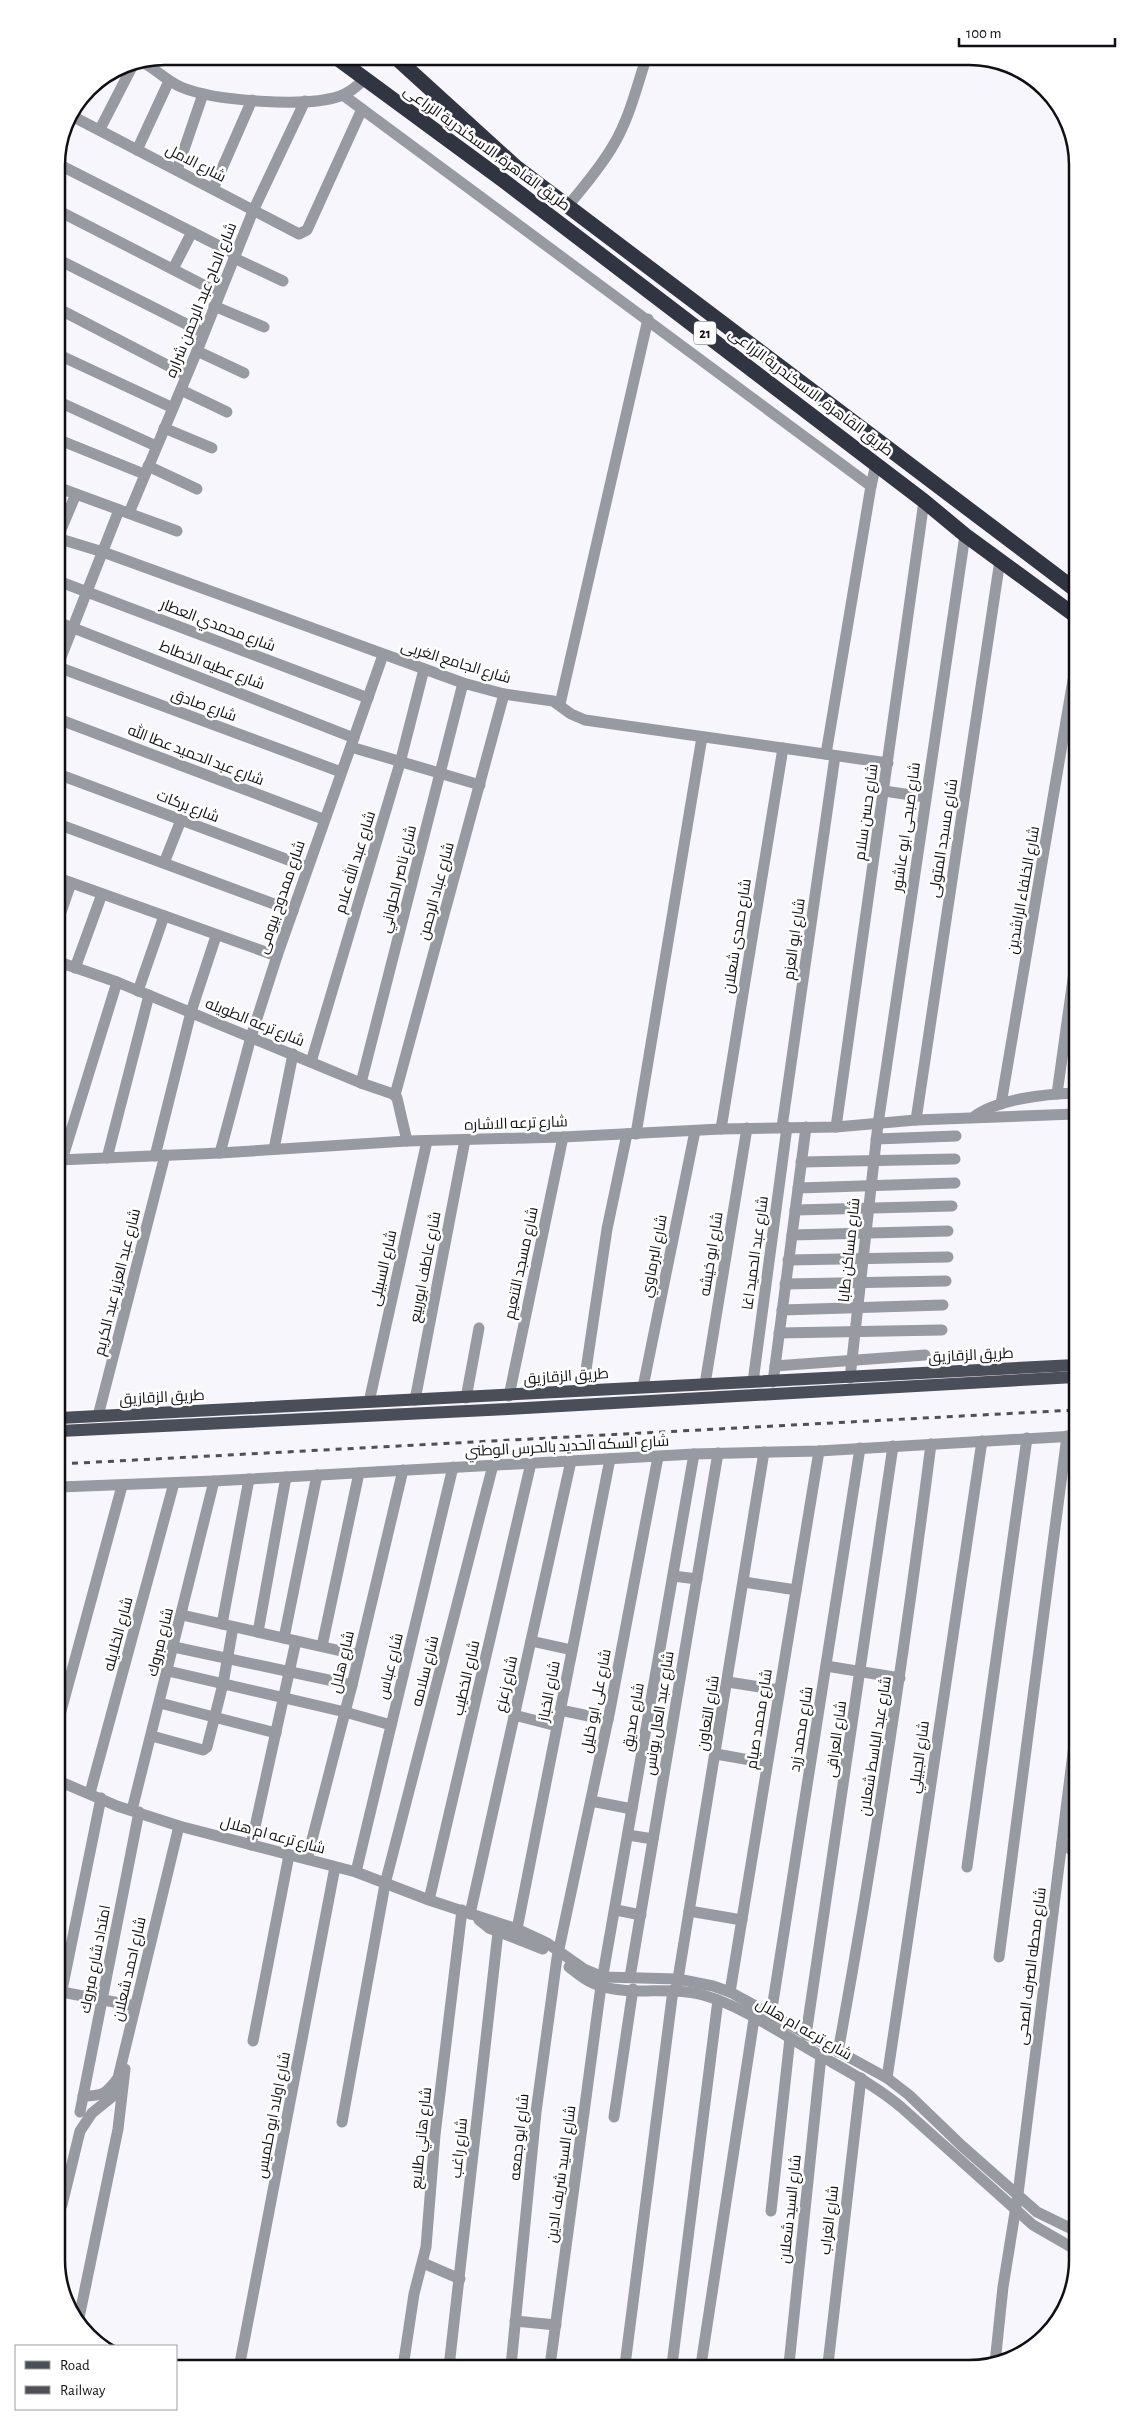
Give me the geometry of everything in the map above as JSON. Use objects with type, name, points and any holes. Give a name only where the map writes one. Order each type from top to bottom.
[{"type":"highway","name":"طريق القاهرة, الاسكندرية الزراعى","points":[[346,65],[504,181],[876,464],[965,535],[1069,611]]},
{"type":"highway","name":"طريق القاهرة, الاسكندرية الزراعى","points":[[404,65],[489,145],[1069,585]]},
{"type":"main road","name":"طريق الزقازيق","points":[[65,1430],[368,1402],[1069,1365]]},
{"type":"main road","name":"طريق الزقازيق","points":[[65,1418],[98,1416],[173,1419],[745,1396],[1069,1377]]},
{"type":"main road","points":[[745,1396],[749,1382]]},
{"type":"street","points":[[568,206],[596,172],[615,143],[627,116],[644,65]]},
{"type":"street","points":[[148,67],[169,82],[203,94],[252,100],[305,101],[343,95],[365,79]]},
{"type":"street","points":[[100,129],[128,73]]},
{"type":"street","points":[[137,150],[169,82]]},
{"type":"street","points":[[177,170],[203,94]]},
{"type":"street","points":[[343,95],[871,486]]},
{"type":"street","points":[[213,189],[252,100]]},
{"type":"street","name":"شارع الحاج عبد الرحمن شراره","points":[[65,648],[103,552],[146,470],[198,351],[214,306],[253,211],[305,101]]},
{"type":"street","name":"شارع الامل","points":[[77,118],[294,233],[303,233],[307,230],[362,109]]},
{"type":"street","points":[[65,168],[283,281]]},
{"type":"street","points":[[65,214],[219,294]]},
{"type":"street","points":[[173,269],[192,232]]},
{"type":"street","points":[[65,262],[204,333]]},
{"type":"street","points":[[214,306],[264,328]]},
{"type":"street","points":[[65,312],[186,376]]},
{"type":"street","points":[[560,704],[648,319]]},
{"type":"street","points":[[198,351],[244,373]]},
{"type":"street","points":[[65,358],[173,408]]},
{"type":"street","points":[[181,390],[227,412]]},
{"type":"street","points":[[65,404],[156,446]]},
{"type":"street","points":[[164,428],[212,448]]},
{"type":"street","points":[[65,442],[197,489]]},
{"type":"street","name":"شارع ابو العزم","points":[[785,1127],[830,755],[871,486],[876,464]]},
{"type":"street","points":[[65,490],[177,531]]},
{"type":"street","points":[[65,521],[76,494]]},
{"type":"street","name":"شارع حسن سلام","points":[[836,1126],[924,501]]},
{"type":"street","name":"شارع صبحى ابو عاشور","points":[[878,1124],[965,535]]},
{"type":"street","name":"شارع الجامع الغربى","points":[[65,540],[103,552],[463,683],[504,694],[560,704],[570,714],[585,720],[888,763]]},
{"type":"street","name":"شارع مسجد المتولى","points":[[916,1120],[1000,560]]},
{"type":"street","name":"شارع محمدي العطار","points":[[65,583],[368,698]]},
{"type":"street","name":"شارع عطيه الخطاط","points":[[65,624],[400,763],[480,785]]},
{"type":"street","name":"شارع ممدوح بيومى","points":[[220,1153],[251,1037],[277,956],[323,819],[353,742],[382,655]]},
{"type":"street","name":"شارع صادق","points":[[65,669],[341,772]]},
{"type":"street","name":"شارع عبد الله علام","points":[[311,1062],[400,763],[424,669]]},
{"type":"street","name":"شارع ناصر الحلواني","points":[[361,1083],[463,683]]},
{"type":"street","name":"شارع عباد الرحمن","points":[[395,1095],[504,694]]},
{"type":"street","name":"شارع الخلفاء الراشدين","points":[[1001,1104],[1069,704]]},
{"type":"street","name":"شارع عبد الحميد عطا الله","points":[[65,722],[323,819]]},
{"type":"street","points":[[583,1390],[607,1228],[631,1134],[702,737]]},
{"type":"street","name":"شارع حمدى شعلان","points":[[721,1129],[783,748]]},
{"type":"street","name":"شارع بركات","points":[[65,777],[307,867]]},
{"type":"street","points":[[884,791],[925,797]]},
{"type":"street","points":[[164,863],[181,820]]},
{"type":"street","points":[[65,827],[293,911]]},
{"type":"street","points":[[65,881],[216,936],[277,956]]},
{"type":"street","points":[[65,901],[71,883]]},
{"type":"street","points":[[75,968],[102,894]]},
{"type":"street","points":[[107,1158],[144,993],[164,916]]},
{"type":"street","name":"شارع عبد العزيز عبد الكريم","points":[[98,1416],[160,1155],[191,1012],[216,936]]},
{"type":"street","name":"شارع ترعه الطويله","points":[[65,964],[117,982],[361,1083],[395,1095]]},
{"type":"street","points":[[65,1147],[117,982]]},
{"type":"street","points":[[1057,1094],[1069,1008]]},
{"type":"street","points":[[274,1149],[293,1054]]},
{"type":"street","name":"شارع ترعه الاشاره","points":[[973,1117],[983,1110],[1001,1104],[1069,1093]]},
{"type":"street","points":[[395,1095],[407,1141]]},
{"type":"street","name":"شارع ترعه الاشاره","points":[[65,1160],[220,1153],[407,1141],[836,1126],[973,1117],[1069,1114]]},
{"type":"street","name":"شارع مساكن طابا","points":[[850,1378],[878,1124]]},
{"type":"street","name":"شارع عبد الحميد اغا","points":[[749,1382],[785,1127]]},
{"type":"street","points":[[773,1382],[806,1127]]},
{"type":"street","name":"شارع ابو خيشه","points":[[705,1384],[747,1128]]},
{"type":"street","name":"شارع البرماوي","points":[[644,1387],[695,1131]]},
{"type":"street","points":[[876,1139],[956,1136]]},
{"type":"street","name":"شارع مسجد التنعيم","points":[[509,1396],[563,1137]]},
{"type":"street","name":"شارع عاطف ابوربيع","points":[[415,1400],[465,1140]]},
{"type":"street","name":"شارع السبيلى","points":[[368,1402],[427,1141]]},
{"type":"street","points":[[801,1162],[955,1159]]},
{"type":"street","points":[[798,1188],[955,1183]]},
{"type":"street","points":[[795,1210],[952,1206]]},
{"type":"street","points":[[792,1236],[948,1231]]},
{"type":"street","points":[[788,1260],[948,1257]]},
{"type":"street","points":[[785,1284],[946,1281]]},
{"type":"street","points":[[782,1310],[943,1305]]},
{"type":"street","points":[[466,1398],[479,1328]]},
{"type":"street","points":[[779,1334],[942,1330]]},
{"type":"street","points":[[775,1366],[925,1355]]},
{"type":"street","name":"شارع السكه الحديد بالحرس الوطني","points":[[65,1487],[122,1486],[694,1454],[818,1451],[1069,1436]]},
{"type":"street","points":[[967,1867],[1027,1438]]},
{"type":"street","name":"شارع الجبيلي","points":[[887,2078],[982,1441]]},
{"type":"street","name":"شارع عبد الباسط شعلان","points":[[838,2052],[871,1871],[900,1678],[931,1444]]},
{"type":"street","name":"شارع العراقى","points":[[806,2036],[893,1446]]},
{"type":"street","name":"شارع محمد زرد","points":[[771,2015],[860,1448]]},
{"type":"street","name":"شارع محمد صيام","points":[[730,1992],[818,1451]]},
{"type":"street","name":"شارع التعاون","points":[[627,2360],[675,1986],[728,1682],[764,1452]]},
{"type":"street","name":"شارع عبد العال يونس","points":[[614,2117],[641,1915],[718,1453]]},
{"type":"street","name":"شارع صديق","points":[[602,1982],[694,1454]]},
{"type":"street","name":"شارع على ابو خليل","points":[[558,1954],[608,1720],[658,1457]]},
{"type":"street","points":[[999,1957],[1069,1457]]},
{"type":"street","name":"شارع الخباز","points":[[517,1929],[610,1459]]},
{"type":"street","name":"شارع زعزع","points":[[470,1913],[571,1461]]},
{"type":"street","name":"شارع الخطيب","points":[[429,1900],[532,1463]]},
{"type":"street","name":"شارع سلامه","points":[[342,2122],[385,1884],[493,1465]]},
{"type":"street","name":"شارع عباس","points":[[356,1872],[453,1467]]},
{"type":"street","name":"شارع هلال","points":[[307,1859],[346,1712],[403,1470]]},
{"type":"street","points":[[322,1646],[358,1472]]},
{"type":"street","points":[[284,1638],[317,1475]]},
{"type":"street","points":[[258,1632],[286,1477]]},
{"type":"street","points":[[152,1736],[206,1749],[216,1717],[228,1657],[228,1625],[249,1479]]},
{"type":"street","name":"شارع مبروك","points":[[136,1811],[152,1736],[214,1481]]},
{"type":"street","name":"شارع الخلايله","points":[[90,1793],[174,1483]]},
{"type":"street","points":[[65,1696],[122,1486]]},
{"type":"street","points":[[673,1576],[697,1579]]},
{"type":"street","points":[[744,1582],[796,1590]]},
{"type":"street","points":[[182,1615],[359,1655]]},
{"type":"street","points":[[250,1845],[285,1698],[296,1641]]},
{"type":"street","points":[[531,1641],[572,1650]]},
{"type":"street","points":[[174,1646],[352,1685]]},
{"type":"street","points":[[826,1666],[900,1678]]},
{"type":"street","points":[[168,1671],[346,1712],[391,1725]]},
{"type":"street","points":[[728,1682],[779,1690]]},
{"type":"street","points":[[160,1703],[276,1733]]},
{"type":"street","points":[[560,1710],[608,1720]]},
{"type":"street","points":[[514,1715],[557,1726]]},
{"type":"street","points":[[716,1754],[767,1763]]},
{"type":"street","name":"شارع ترعه ام هلال","points":[[65,1784],[179,1826],[356,1872],[429,1900],[517,1929],[558,1954],[584,1979],[602,1982],[675,1986],[704,1984],[730,1992],[806,2036],[887,2078],[978,2160],[1048,2219],[1069,2228]]},
{"type":"street","name":"شارع محطه الصرف الصحى","points":[[996,2357],[1003,2287],[1018,2194],[1069,1786]]},
{"type":"street","points":[[65,1978],[101,1798]]},
{"type":"street","points":[[591,1801],[632,1809]]},
{"type":"street","name":"امتداد شارع مبروك","points":[[80,2112],[136,1811]]},
{"type":"street","name":"شارع احمد شعلان","points":[[83,2096],[100,2096],[118,2078],[179,1826]]},
{"type":"street","points":[[628,1835],[653,1839]]},
{"type":"street","points":[[1062,1843],[1069,1848]]},
{"type":"street","points":[[253,2041],[289,1855]]},
{"type":"street","name":"شارع اولاد ابو حلميس","points":[[241,2360],[335,1867]]},
{"type":"street","points":[[616,1910],[641,1915]]},
{"type":"street","points":[[689,1910],[742,1920]]},
{"type":"street","name":"شارع ترعه ام هلال","points":[[470,1913],[484,1926],[558,1954]]},
{"type":"street","name":"شارع هاني طلايع","points":[[404,2360],[414,2294],[423,2263],[435,2135],[470,1913]]},
{"type":"street","name":"شارع راغب","points":[[450,2360],[498,1932]]},
{"type":"street","name":"شارع ابو جمعه","points":[[513,2360],[536,2112],[558,1954]]},
{"type":"street","name":"شارع السيد شريف الدين","points":[[551,2360],[602,1982]]},
{"type":"street","name":"شارع ترعه ام هلال","points":[[675,1986],[718,2000],[861,2078],[901,2107],[1034,2225],[1069,2246]]},
{"type":"street","points":[[65,1993],[135,2006]]},
{"type":"street","points":[[673,2360],[718,2000]]},
{"type":"street","points":[[702,2360],[754,2019]]},
{"type":"street","points":[[771,2211],[790,2038]]},
{"type":"street","name":"شارع السيد شعلان","points":[[789,2360],[821,2056]]},
{"type":"street","points":[[80,2313],[100,2209],[112,2161],[124,2088],[124,2057]]},
{"type":"street","name":"شارع الغراب","points":[[828,2360],[861,2078]]},
{"type":"street","points":[[65,2193],[80,2131],[92,2113],[124,2088]]},
{"type":"street","points":[[974,2172],[978,2160]]},
{"type":"street","points":[[423,2263],[460,2279]]},
{"type":"street","points":[[516,2321],[556,2325]]},
{"type":"railway","points":[[65,1464],[1069,1410]]}]
